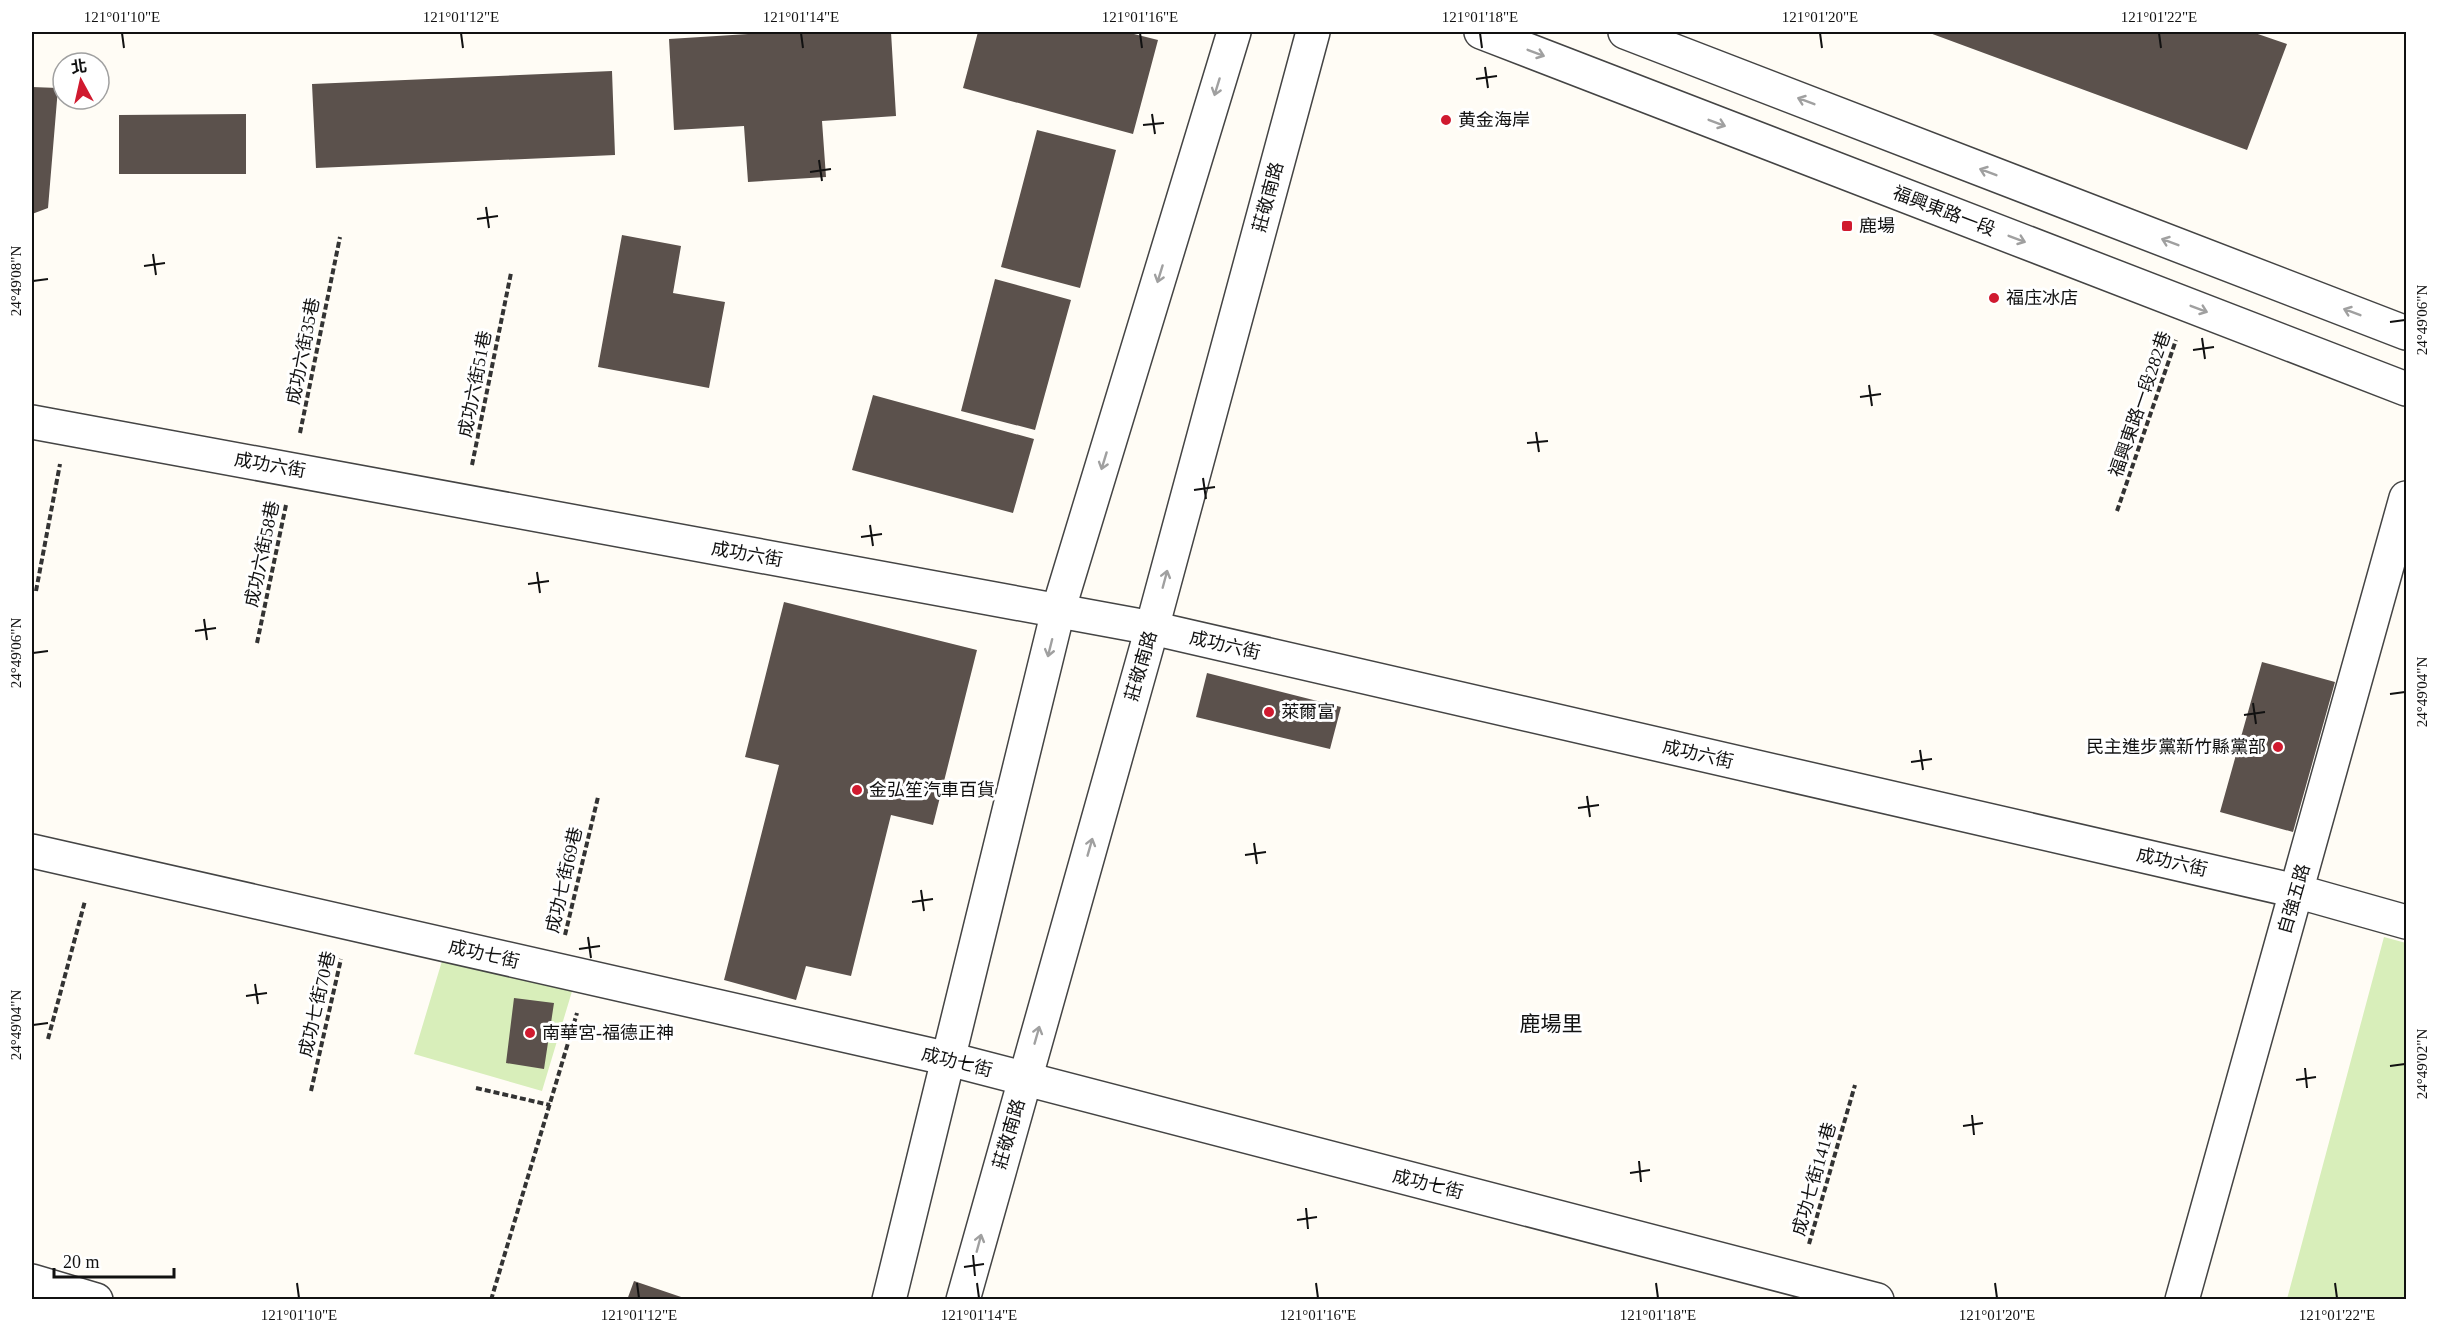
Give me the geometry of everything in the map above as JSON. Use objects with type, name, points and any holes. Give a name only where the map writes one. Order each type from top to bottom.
[{"type":"street","points":[[889,1299],[1058,611],[1234,32]]},
{"type":"street","name":"莊敬南路","points":[[963,1299],[1152,628],[1313,32]]},
{"type":"street","name":"福興東路一段","points":[[1481,32],[2406,389]]},
{"type":"street","points":[[1625,32],[2406,333]]},
{"type":"street","name":"成功六街","points":[[32,422],[1152,628],[2296,891],[2406,922]]},
{"type":"street","name":"自強五路","points":[[2182,1299],[2406,498]]},
{"type":"street","name":"成功七街","points":[[32,851],[949,1059],[1877,1299]]},
{"type":"street","points":[[32,1281],[96,1299]]},
{"type":"path","name":"成功六街35巷","points":[[293,470],[340,237]]},
{"type":"path","name":"成功六街51巷","points":[[465,501],[511,273]]},
{"type":"path","name":"福興東路一段282巷","points":[[2117,512],[2188,305]]},
{"type":"path","points":[[36,591],[66,428]]},
{"type":"path","name":"成功六街58巷","points":[[257,643],[293,470]]},
{"type":"path","name":"成功七街69巷","points":[[556,970],[598,797]]},
{"type":"path","points":[[48,1039],[94,865]]},
{"type":"path","name":"成功七街70巷","points":[[310,1092],[350,923]]},
{"type":"path","points":[[491,1299],[588,978]]},
{"type":"path","name":"成功七街141巷","points":[[1799,1280],[1855,1085]]},
{"type":"path","points":[[476,1088],[550,1105]]},
{"type":"green space","points":[[2384,937],[2406,943],[2406,1299],[2287,1299]]},
{"type":"green space","points":[[445,951],[573,988],[542,1091],[414,1054]]},
{"type":"building","points":[[778,32],[891,32],[896,116],[822,121],[826,177],[748,182],[744,126],[674,130],[669,39]]},
{"type":"building","points":[[978,32],[1126,32],[1158,40],[1133,134],[963,88]]},
{"type":"building","points":[[1927,32],[2252,32],[2287,44],[2247,150]]},
{"type":"building","points":[[612,71],[615,155],[316,168],[312,84]]},
{"type":"building","points":[[32,87],[51,88],[51,111],[56,111],[48,208],[32,214]]},
{"type":"building","points":[[246,114],[246,174],[119,174],[119,115]]},
{"type":"building","points":[[1037,130],[1116,150],[1080,288],[1001,267]]},
{"type":"building","points":[[622,235],[681,246],[673,293],[725,302],[709,388],[598,367]]},
{"type":"building","points":[[995,279],[1071,300],[1035,430],[961,411]]},
{"type":"building","points":[[873,395],[1034,439],[1013,513],[852,470]]},
{"type":"building","name":"金弘笙汽車百貨","points":[[784,602],[977,650],[933,825],[891,815],[851,976],[806,966],[796,1000],[724,980],[779,765],[745,757]]},
{"type":"building","name":"民主進步黨新竹縣黨部","points":[[2262,662],[2335,682],[2293,832],[2220,812]]},
{"type":"building","name":"萊爾富","points":[[1207,673],[1341,707],[1330,749],[1196,717]]},
{"type":"building","name":"南華宮-福德正神","points":[[514,998],[554,1003],[544,1069],[506,1063]]},
{"type":"building","points":[[634,1281],[687,1299],[687,1300],[627,1300]]},
{"type":"place","name":"黄金海岸","points":[[1446,120]]},
{"type":"place","name":"鹿場","points":[[1847,226]]},
{"type":"place","name":"福庒冰店","points":[[1994,298]]},
{"type":"place","name":"萊爾富","points":[[1269,712]]},
{"type":"place","name":"民主進步黨新竹縣黨部","points":[[2278,747]]},
{"type":"place","name":"金弘笙汽車百貨","points":[[857,790]]},
{"type":"place","name":"南華宮-福德正神","points":[[530,1033]]},
{"type":"district","name":"鹿場里","points":[[1551,1024]]}]
